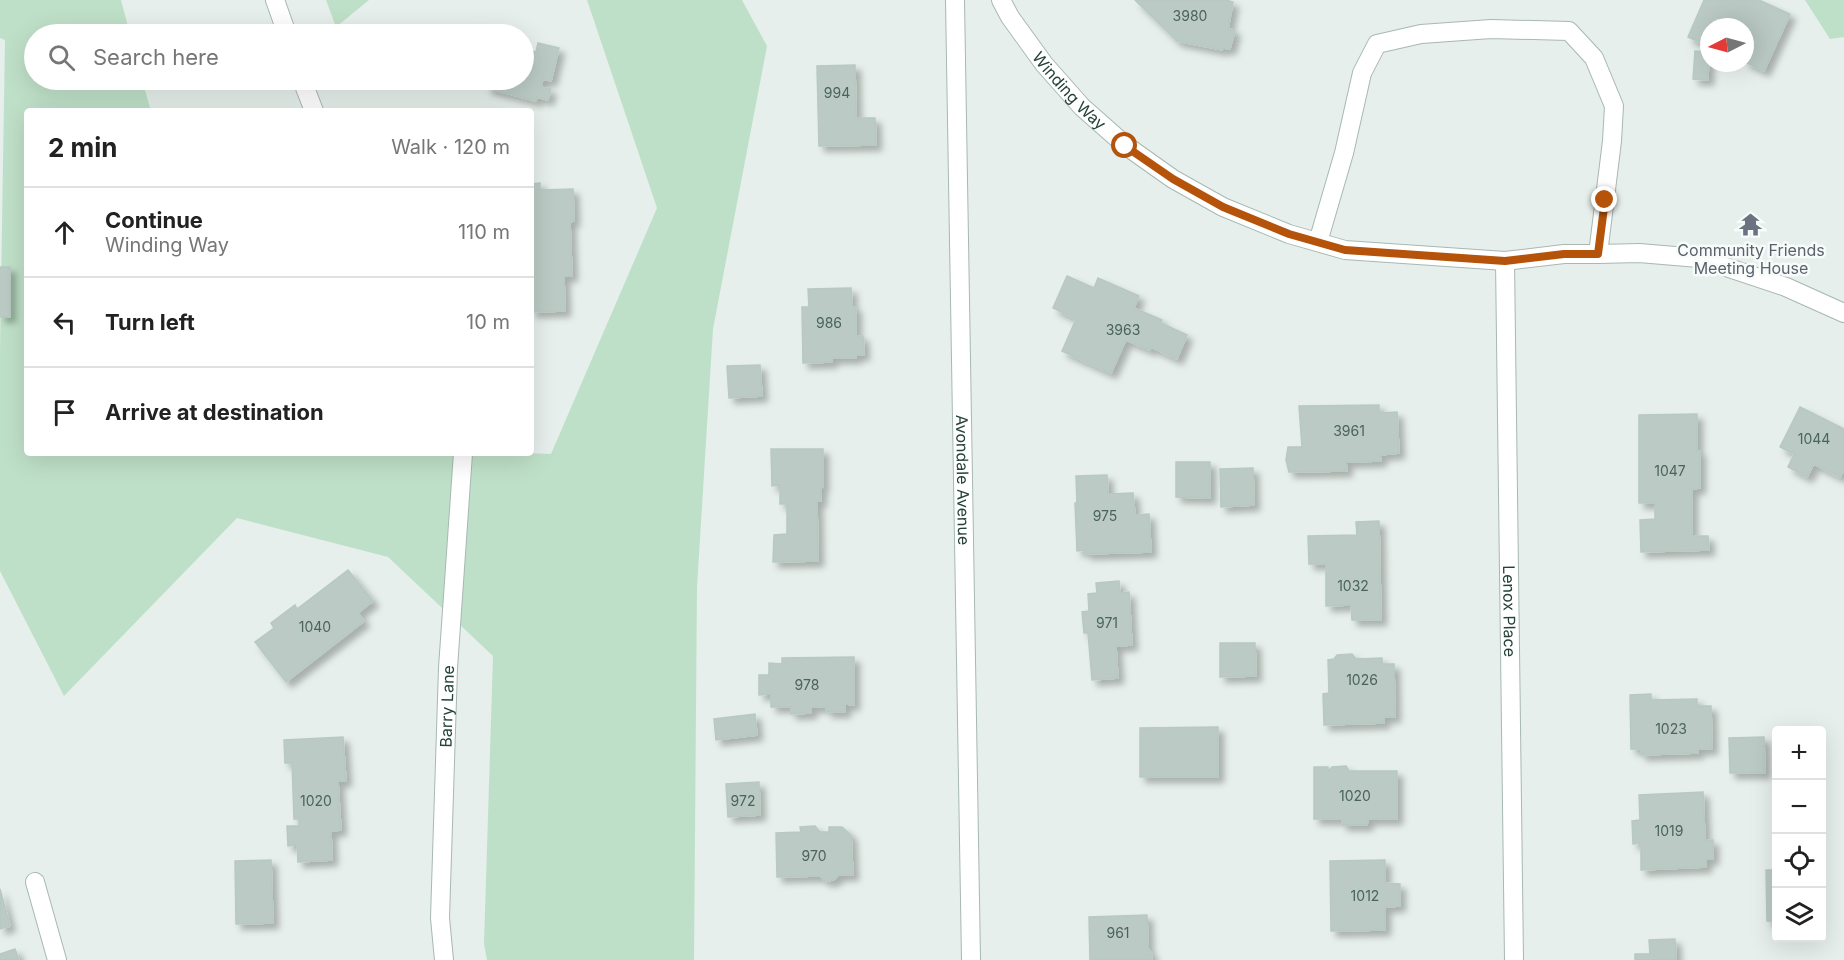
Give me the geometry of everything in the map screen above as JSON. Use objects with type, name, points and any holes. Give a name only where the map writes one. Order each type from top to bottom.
[{"type":"street","points":[[275,0],[283,24]]},
{"type":"street","name":"Avondale Avenue","points":[[956,0],[971,960]]},
{"type":"street","name":"Winding Way","points":[[1001,0],[1010,17],[1044,64],[1083,107],[1125,146],[1173,179],[1223,207],[1289,234],[1345,250],[1505,261],[1564,254],[1639,253],[1699,258],[1785,287],[1844,313]]},
{"type":"street","points":[[1318,242],[1344,153],[1362,73],[1377,44],[1421,34],[1491,30],[1569,31],[1594,58],[1614,106],[1598,254]]},
{"type":"street","points":[[306,90],[313,108]]},
{"type":"street","name":"Lenox Place","points":[[1505,261],[1514,960]]},
{"type":"street","name":"Barry Lane","points":[[444,960],[440,918],[448,669],[463,456]]},
{"type":"street","points":[[35,882],[57,960]]},
{"type":"green space","points":[[0,0],[121,0],[127,24],[24,24],[24,90],[145,90],[150,108],[24,108],[24,456],[534,456],[534,453],[551,454],[657,208],[587,0],[742,0],[767,46],[713,329],[697,587],[694,960],[487,960],[484,944],[493,656],[388,557],[237,518],[64,696],[0,571],[0,350],[5,40],[0,38]]},
{"type":"green space","points":[[326,0],[369,0],[340,24],[335,24]]},
{"type":"green space","points":[[1805,0],[1844,0],[1844,37],[1830,39]]},
{"type":"building","points":[[1135,0],[1226,0],[1233,2],[1228,29],[1235,30],[1230,49],[1223,48],[1222,50],[1177,41]]},
{"type":"building","points":[[1704,0],[1759,0],[1790,14],[1764,71],[1754,66],[1754,18],[1700,18],[1700,42],[1688,37]]},
{"type":"building","points":[[538,43],[559,48],[551,81],[543,79],[541,87],[551,89],[548,100],[537,97],[536,101],[494,90],[534,90],[534,52],[536,52]]},
{"type":"building","points":[[1695,51],[1700,51],[1700,72],[1708,72],[1708,80],[1693,79]]},
{"type":"building","points":[[855,65],[856,118],[875,118],[876,145],[819,146],[817,66]]},
{"type":"building","points":[[540,183],[540,190],[573,189],[574,221],[570,222],[572,276],[564,276],[565,311],[534,312],[534,184]]},
{"type":"building","points":[[0,267],[10,267],[10,317],[0,317]]},
{"type":"building","points":[[1067,276],[1094,288],[1098,278],[1139,296],[1134,308],[1162,320],[1161,323],[1187,335],[1177,359],[1151,347],[1150,350],[1126,340],[1111,373],[1062,351],[1076,319],[1053,308]]},
{"type":"building","points":[[851,288],[852,307],[856,307],[856,336],[863,336],[864,355],[855,355],[856,358],[832,358],[832,362],[803,363],[802,307],[809,307],[808,289]]},
{"type":"building","points":[[760,365],[762,396],[729,398],[727,366]]},
{"type":"building","points":[[1379,405],[1379,413],[1397,412],[1399,453],[1380,455],[1381,461],[1346,462],[1347,471],[1289,472],[1286,460],[1288,447],[1302,447],[1299,406]]},
{"type":"building","points":[[1800,407],[1844,429],[1844,470],[1840,477],[1814,464],[1807,477],[1788,467],[1794,454],[1780,447]]},
{"type":"building","points":[[1697,414],[1700,488],[1692,489],[1692,536],[1708,536],[1709,550],[1641,552],[1640,520],[1655,519],[1655,503],[1639,503],[1639,415]]},
{"type":"building","points":[[771,449],[823,449],[823,487],[821,486],[821,501],[817,501],[818,561],[773,562],[774,535],[787,534],[787,504],[780,504],[780,485],[772,486]]},
{"type":"building","points":[[1176,462],[1210,462],[1210,498],[1176,497]]},
{"type":"building","points":[[1253,468],[1254,505],[1221,507],[1220,469]]},
{"type":"building","points":[[1107,475],[1108,494],[1133,493],[1135,515],[1149,514],[1151,552],[1086,554],[1085,550],[1077,551],[1076,476]]},
{"type":"building","points":[[1379,521],[1381,620],[1352,620],[1351,605],[1326,606],[1326,564],[1309,564],[1308,536],[1357,535],[1356,522]]},
{"type":"building","points":[[348,570],[373,601],[358,613],[364,621],[286,682],[255,642],[274,628],[271,623],[295,605],[297,609]]},
{"type":"building","points":[[1119,581],[1120,593],[1129,592],[1132,645],[1116,646],[1118,678],[1092,680],[1088,633],[1084,633],[1082,612],[1089,611],[1088,594],[1097,593],[1096,583]]},
{"type":"building","points":[[1220,643],[1255,643],[1256,676],[1220,677]]},
{"type":"building","points":[[1352,654],[1356,659],[1382,658],[1382,664],[1394,664],[1395,717],[1384,717],[1384,723],[1324,725],[1323,694],[1329,693],[1328,660],[1334,659],[1337,655]]},
{"type":"building","points":[[854,657],[854,705],[845,704],[845,712],[827,712],[826,707],[811,707],[811,713],[791,714],[791,707],[771,707],[771,694],[759,695],[759,675],[769,675],[769,663],[782,664],[782,658]]},
{"type":"building","points":[[1651,694],[1651,700],[1697,699],[1697,706],[1711,706],[1712,749],[1698,749],[1698,753],[1641,755],[1641,749],[1631,749],[1630,695]]},
{"type":"building","points":[[755,714],[757,735],[716,740],[714,719]]},
{"type":"building","points":[[1218,727],[1218,777],[1140,777],[1140,728]]},
{"type":"building","points":[[343,737],[346,781],[338,781],[341,830],[331,831],[332,860],[298,862],[297,845],[288,846],[287,826],[299,826],[299,819],[294,819],[292,763],[285,763],[284,740]]},
{"type":"building","points":[[1764,737],[1765,773],[1730,773],[1729,738]]},
{"type":"building","points":[[1346,766],[1349,771],[1397,771],[1397,819],[1368,819],[1367,825],[1342,825],[1342,819],[1314,819],[1314,767],[1328,767],[1328,771],[1332,767]]},
{"type":"building","points":[[759,782],[760,815],[728,817],[726,784]]},
{"type":"building","points":[[1703,792],[1705,840],[1713,840],[1713,859],[1706,859],[1706,867],[1641,870],[1641,843],[1633,844],[1632,821],[1640,820],[1639,795]]},
{"type":"building","points":[[815,826],[820,832],[829,832],[829,827],[842,827],[851,835],[853,875],[839,875],[829,881],[820,876],[777,877],[776,833],[801,832],[800,827]]},
{"type":"building","points":[[271,860],[273,923],[236,924],[235,861]]},
{"type":"building","points":[[1385,860],[1385,883],[1400,884],[1400,906],[1385,907],[1385,930],[1331,931],[1330,861]]},
{"type":"building","points":[[1766,870],[1772,870],[1772,921],[1767,921]]},
{"type":"building","points":[[0,889],[10,926],[0,929]]},
{"type":"building","points":[[1147,915],[1148,948],[1152,960],[1090,960],[1089,917]]},
{"type":"building","points":[[1675,939],[1676,960],[1635,960],[1635,954],[1650,954],[1649,940]]},
{"type":"building","points":[[15,949],[19,960],[0,960],[0,954]]},
{"type":"place","name":"Community Friends Meeting House","points":[[1751,225]]},
{"type":"route","points":[[1125,146],[1173,179],[1223,207],[1289,234],[1345,250],[1505,261],[1564,254],[1598,254],[1605,200]]}]
